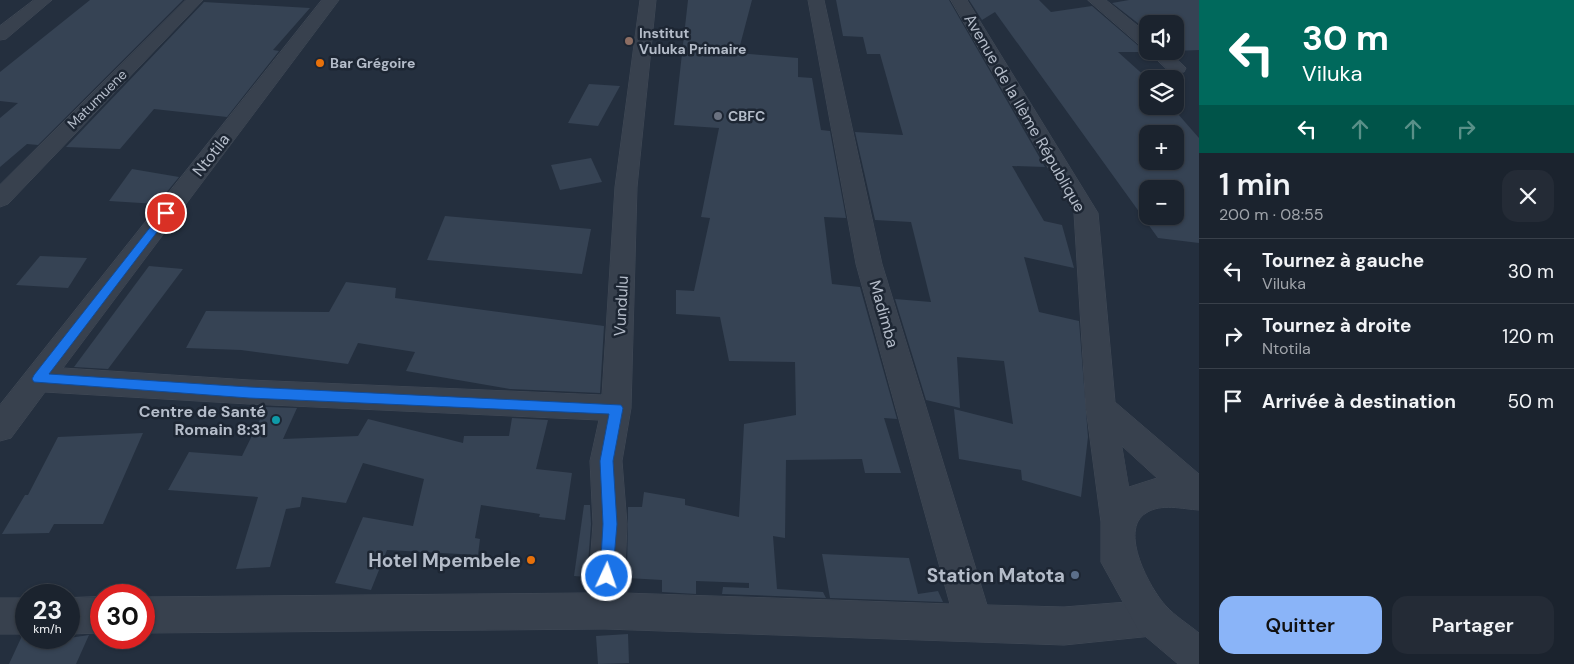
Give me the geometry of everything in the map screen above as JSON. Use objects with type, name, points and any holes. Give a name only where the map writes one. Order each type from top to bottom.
[{"type":"street","points":[[0,36],[44,0]]},
{"type":"street","name":"Matumuene","points":[[0,199],[195,0]]},
{"type":"street","name":"Ntotila","points":[[0,428],[331,0]]},
{"type":"street","name":"Vundulu","points":[[605,611],[610,524],[606,461],[616,408],[626,187],[648,0]]},
{"type":"street","name":"Madimba","points":[[816,0],[870,264],[974,622]]},
{"type":"street","name":"Avenue de la IIème République","points":[[959,0],[1086,213],[1101,408],[1118,522],[1119,562],[1152,618],[1199,657]]},
{"type":"street","points":[[1096,0],[1139,36]]},
{"type":"street","points":[[1168,60],[1177,68]]},
{"type":"street","points":[[38,379],[249,392],[616,408]]},
{"type":"street","points":[[1101,408],[1199,495]]},
{"type":"street","points":[[1118,522],[1134,501],[1163,492],[1199,495]]},
{"type":"street","points":[[155,615],[605,611],[1064,626],[1152,618]]},
{"type":"street","points":[[0,616],[15,616]]},
{"type":"building","points":[[90,0],[183,0],[38,145],[27,144],[0,167],[0,118],[18,103],[0,101],[0,72]]},
{"type":"building","points":[[688,0],[752,0],[738,53],[798,58],[798,77],[812,78],[821,130],[830,131],[846,218],[824,217],[832,284],[860,287],[897,419],[884,418],[901,473],[865,473],[862,459],[786,460],[785,538],[773,536],[777,589],[823,592],[826,598],[722,594],[723,587],[749,588],[749,583],[696,581],[696,594],[662,592],[662,580],[627,578],[628,507],[642,507],[644,492],[685,499],[685,505],[739,517],[744,424],[796,415],[795,362],[729,361],[720,317],[676,314],[676,290],[694,291],[710,218],[701,217],[719,128],[674,125]]},
{"type":"building","points":[[836,0],[949,0],[1045,167],[1012,166],[1044,221],[1062,225],[1074,268],[1024,257],[1039,312],[1079,321],[1088,437],[1081,497],[1022,480],[1021,470],[959,459],[954,409],[1013,424],[1004,361],[957,357],[960,408],[926,400],[895,299],[931,302],[911,222],[875,220],[855,132],[903,135],[880,54],[867,54],[863,37],[843,36]]},
{"type":"building","points":[[969,0],[1039,0],[1051,12],[1092,6],[1139,46],[1139,52],[1118,52],[1139,71],[1139,115],[1179,115],[1199,138],[1199,243],[1158,238],[1149,225],[1184,225],[1184,180],[1139,180],[1139,212],[995,12],[982,20]]},
{"type":"building","points":[[1129,0],[1199,0],[1199,50],[1184,51],[1184,15],[1139,15],[1139,24],[1112,3]]},
{"type":"building","points":[[204,2],[310,8],[273,50],[279,51],[227,117],[154,109],[120,149],[66,147]]},
{"type":"building","points":[[589,84],[620,86],[598,126],[568,123]]},
{"type":"building","points":[[591,158],[602,182],[560,190],[551,165]]},
{"type":"building","points":[[132,169],[179,177],[157,204],[109,201]]},
{"type":"building","points":[[445,216],[591,229],[582,274],[427,260]]},
{"type":"building","points":[[40,256],[87,258],[68,288],[16,285]]},
{"type":"building","points":[[149,266],[183,269],[108,369],[74,367]]},
{"type":"building","points":[[346,282],[396,288],[395,298],[604,326],[600,393],[510,389],[406,371],[415,352],[358,343],[348,364],[241,350],[186,348],[206,311],[329,312]]},
{"type":"building","points":[[266,407],[297,408],[283,439],[358,436],[368,419],[463,443],[464,436],[509,436],[512,418],[548,420],[536,469],[572,473],[565,520],[539,517],[540,514],[481,505],[475,538],[480,539],[478,555],[387,550],[371,590],[335,583],[363,517],[413,526],[424,479],[363,463],[346,503],[302,497],[300,507],[286,509],[270,567],[236,569],[258,497],[168,490],[189,452],[242,456]]},
{"type":"building","points":[[143,433],[103,524],[54,524],[49,533],[2,534],[25,495],[28,495],[58,437]]},
{"type":"building","points":[[584,505],[590,505],[591,524],[587,577],[574,576]]},
{"type":"building","points":[[822,554],[909,558],[918,594],[938,591],[943,602],[830,598]]},
{"type":"building","points":[[628,634],[629,663],[598,664],[596,636]]},
{"type":"building","points":[[89,635],[76,664],[9,664],[16,649],[80,649],[80,636]]},
{"type":"place","name":"Institut Vuluka Primaire","points":[[629,41]]},
{"type":"place","name":"Bar Grégoire","points":[[320,63]]},
{"type":"place","name":"CBFC","points":[[718,116]]},
{"type":"place","name":"Centre de Santé Romain 8:31","points":[[276,420]]},
{"type":"place","name":"Hotel Mpembele","points":[[531,560]]},
{"type":"place","name":"Station Matota","points":[[1075,575]]},
{"type":"route","points":[[166,213],[38,379],[249,392],[616,408],[606,461],[610,524],[607,576]]}]
